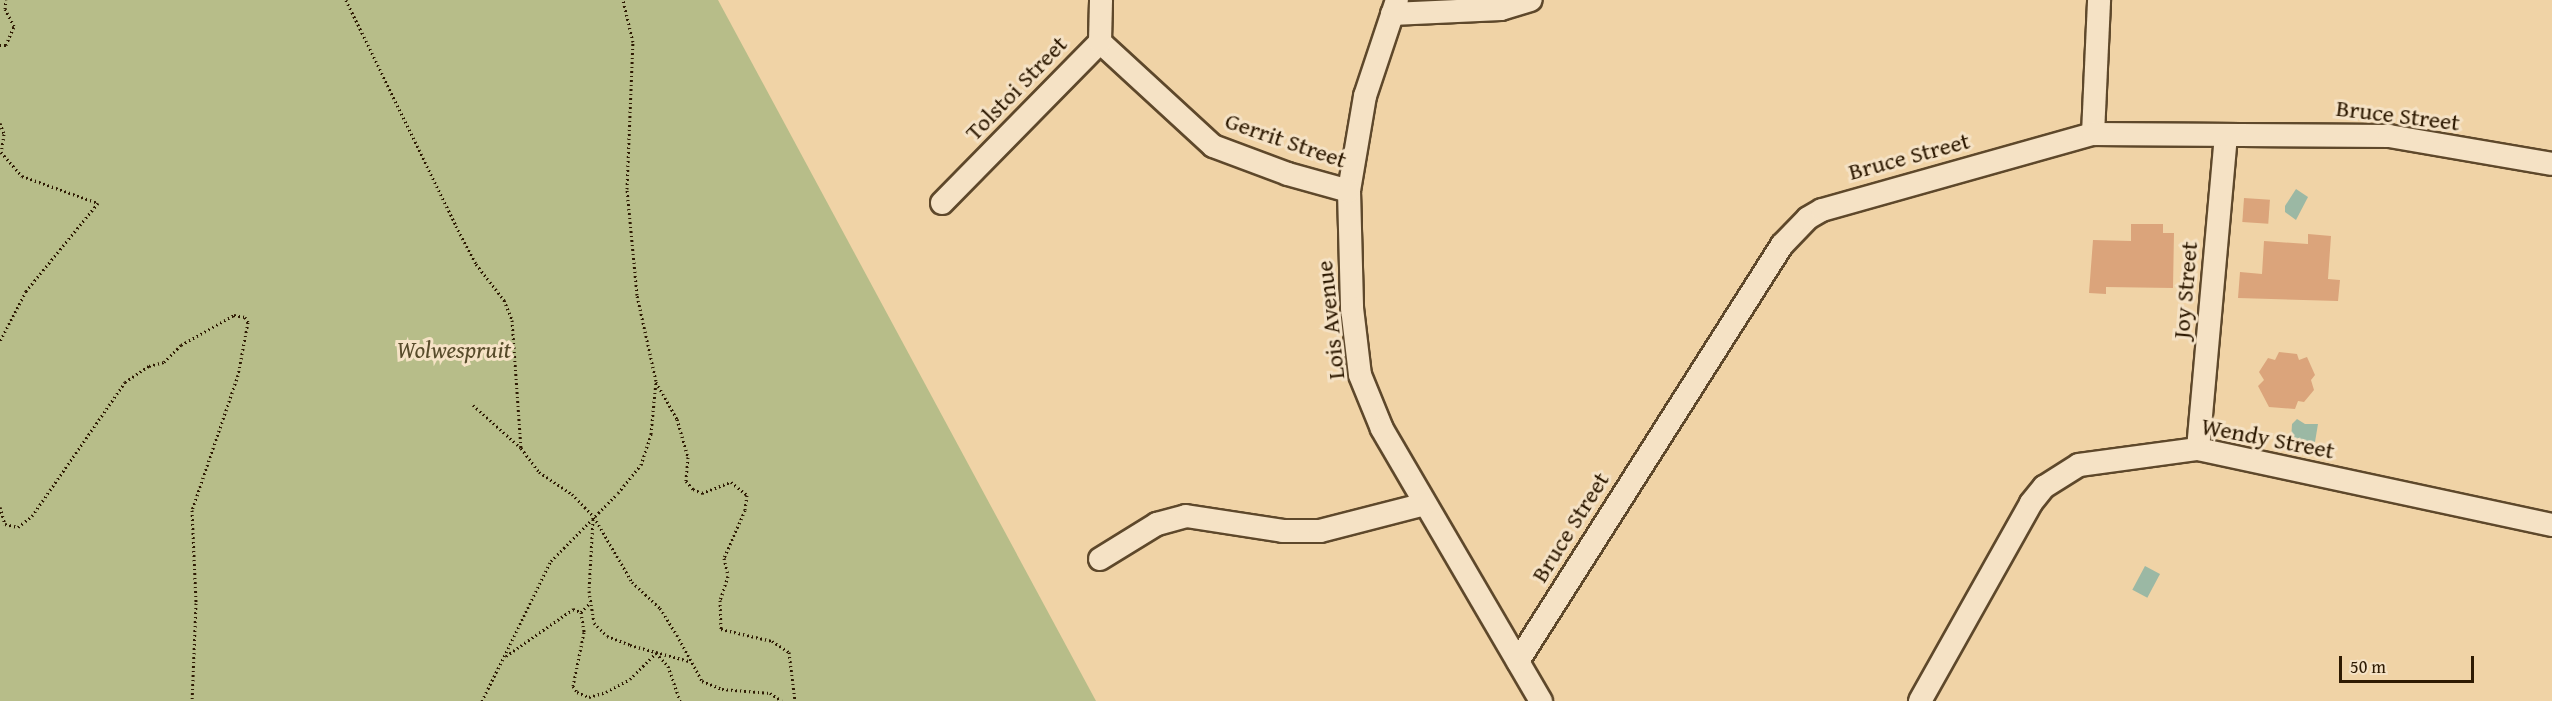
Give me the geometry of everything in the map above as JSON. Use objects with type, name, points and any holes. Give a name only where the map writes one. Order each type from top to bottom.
[{"type":"street","name":"Tolstoi Street","points":[[942,203],[1100,42],[1101,0]]},
{"type":"street","points":[[1395,7],[1500,9],[1531,0]]},
{"type":"street","points":[[2092,134],[2099,0]]},
{"type":"street","name":"Lois Avenue","points":[[1395,7],[1365,96],[1349,191],[1352,308],[1360,375],[1382,429],[1541,701]]},
{"type":"street","name":"Gerrit Street","points":[[1100,42],[1214,146],[1288,174],[1349,191]]},
{"type":"street","name":"Bruce Street","points":[[1518,661],[1782,245],[1808,218],[1845,201],[2092,134],[2226,136],[2324,133],[2388,136],[2552,164]]},
{"type":"street","name":"Joy Street","points":[[2198,449],[2226,136]]},
{"type":"street","name":"Wendy Street","points":[[1920,701],[2031,503],[2044,487],[2079,465],[2198,449],[2552,525]]},
{"type":"street","points":[[1100,559],[1157,524],[1186,516],[1283,531],[1320,531],[1425,504]]},
{"type":"path","points":[[0,45],[6,45],[14,26],[5,9],[6,0]]},
{"type":"path","points":[[346,0],[456,226],[476,264],[504,300],[512,320],[521,448]]},
{"type":"path","points":[[623,0],[633,42],[627,189],[637,295],[656,381],[678,419],[688,458],[686,481],[693,489],[702,493],[731,482],[747,495],[745,510],[724,558],[728,576],[720,600],[721,629],[772,641],[789,652],[795,701]]},
{"type":"path","points":[[0,123],[4,134],[1,152],[22,176],[98,203],[26,291],[0,341]]},
{"type":"path","points":[[0,507],[5,524],[18,527],[32,516],[125,382],[149,366],[164,362],[181,345],[234,315],[245,317],[248,322],[238,375],[203,470],[192,510],[196,603],[192,701]]},
{"type":"path","points":[[482,701],[551,561],[641,465],[651,434],[656,381]]},
{"type":"path","points":[[473,405],[521,448],[539,472],[572,494],[594,517],[632,582],[660,608],[678,635],[689,661],[702,681],[722,689],[770,693],[782,701]]},
{"type":"path","points":[[594,517],[589,554],[594,623],[607,636],[656,653],[689,661]]},
{"type":"path","points":[[581,612],[591,603]]},
{"type":"path","points":[[504,657],[562,613],[573,609],[581,612]]},
{"type":"path","points":[[581,612],[584,633],[573,686],[577,692],[589,697],[606,692],[630,679],[656,653]]},
{"type":"path","points":[[656,653],[668,666],[680,701]]},
{"type":"green space","name":"Wolwespruit","points":[[0,0],[718,0],[1096,701],[0,701]]},
{"type":"shaded area","points":[[2296,189],[2308,197],[2296,220],[2285,212],[2285,206]]},
{"type":"shaded area","points":[[2297,419],[2305,424],[2318,424],[2315,442],[2291,441],[2292,424]]},
{"type":"shaded area","points":[[2145,566],[2160,574],[2147,598],[2132,590]]},
{"type":"building","points":[[2244,198],[2270,200],[2268,224],[2242,222]]},
{"type":"building","points":[[2131,224],[2163,224],[2163,233],[2174,233],[2173,288],[2106,287],[2106,294],[2089,293],[2093,240],[2131,241]]},
{"type":"building","points":[[2308,234],[2331,236],[2328,279],[2340,280],[2338,301],[2238,298],[2240,272],[2262,274],[2264,241],[2308,244]]},
{"type":"building","points":[[2279,352],[2297,354],[2299,360],[2307,357],[2315,375],[2311,380],[2314,390],[2304,402],[2298,401],[2295,409],[2269,407],[2258,386],[2264,380],[2259,372],[2268,358],[2275,360]]}]
